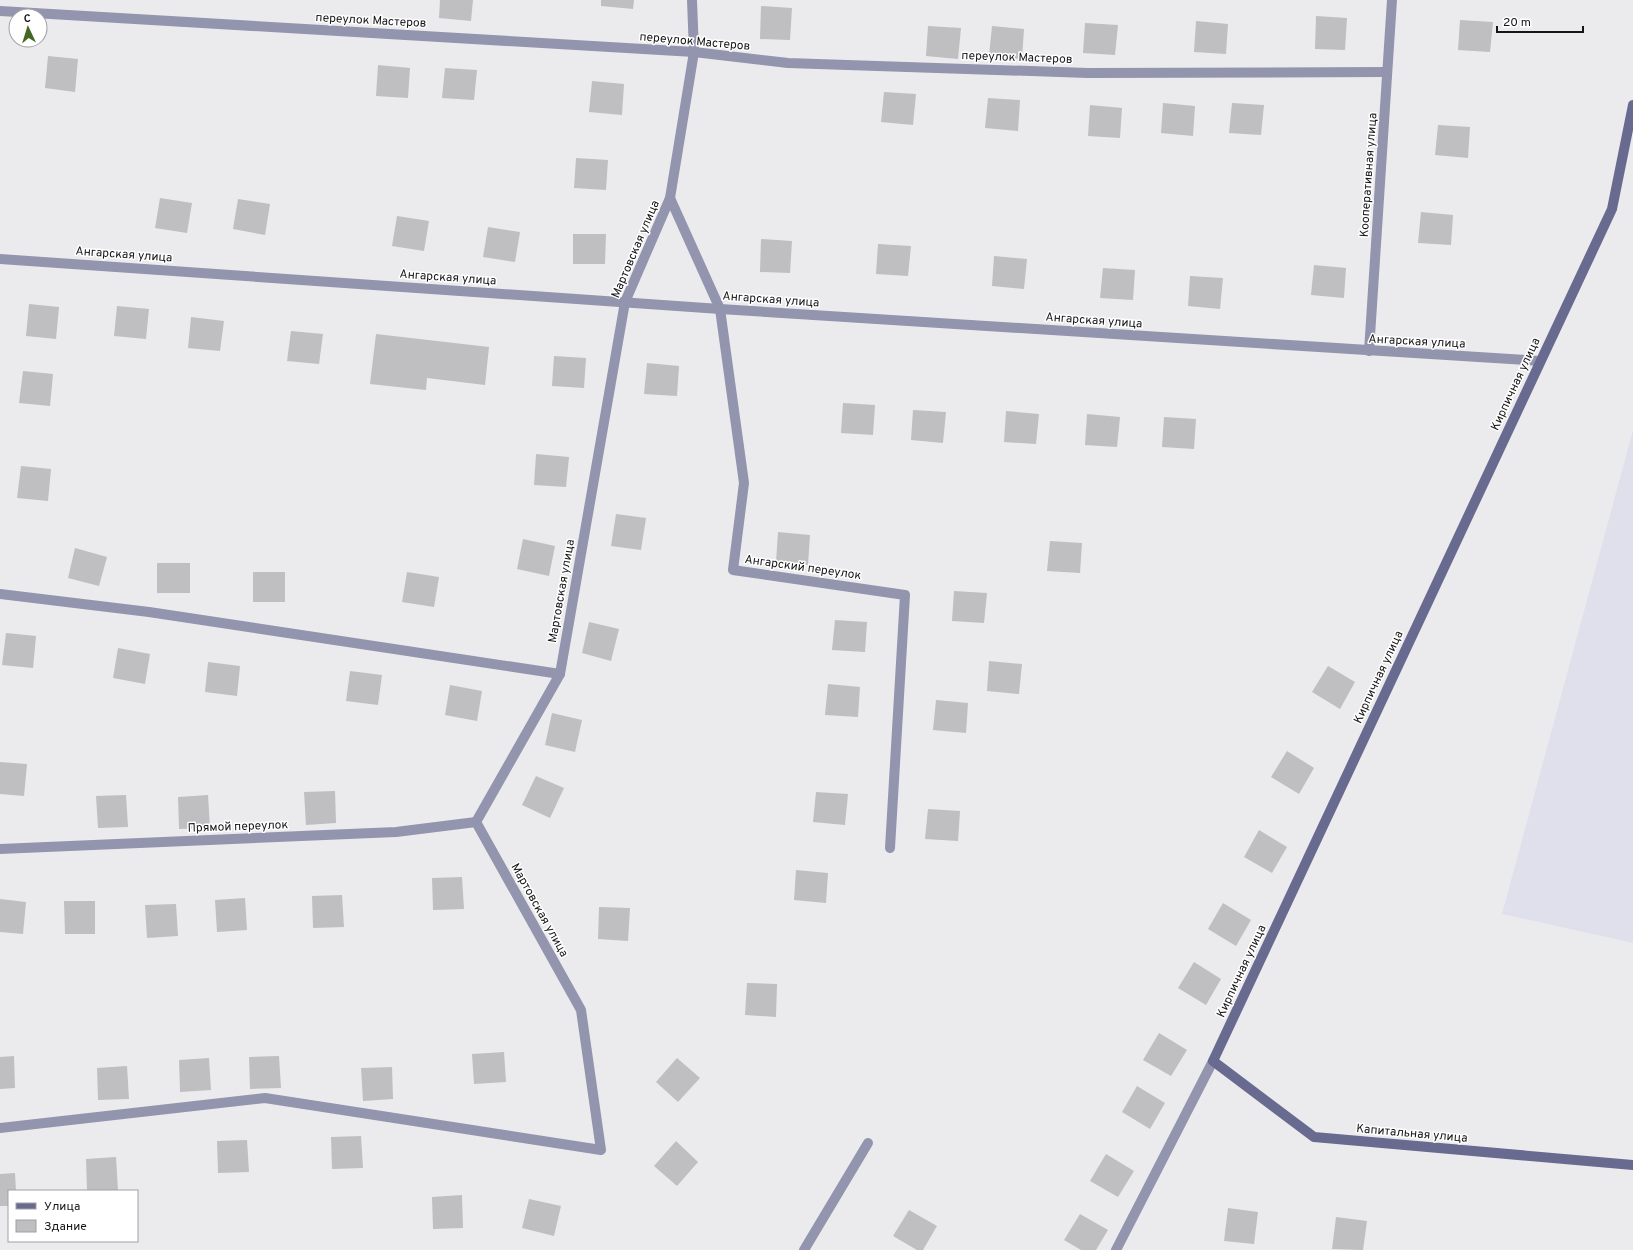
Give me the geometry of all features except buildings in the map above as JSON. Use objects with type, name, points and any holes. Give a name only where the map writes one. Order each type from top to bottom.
[{"type":"street","name":"Мартовская улица","points":[[0,1128],[265,1098],[601,1150],[581,1010],[476,822],[560,674],[625,302],[670,198],[694,52],[692,0]]},
{"type":"street","name":"Кооперативная улица","points":[[1369,351],[1392,0]]},
{"type":"street","name":"переулок Мастеров","points":[[0,11],[694,52],[788,63],[1088,73],[1387,72]]},
{"type":"street","name":"Кирпичная улица","points":[[1116,1250],[1213,1061],[1612,209],[1633,105]]},
{"type":"street","name":"Ангарский переулок","points":[[670,198],[720,309],[744,483],[733,570],[905,595],[890,848]]},
{"type":"street","name":"Ангарская улица","points":[[0,259],[720,309],[1540,361]]},
{"type":"street","points":[[0,594],[148,612],[560,674]]},
{"type":"street","name":"Прямой переулок","points":[[0,849],[396,832],[476,822]]},
{"type":"street","name":"Капитальная улица","points":[[1213,1061],[1314,1137],[1633,1165]]},
{"type":"street","points":[[804,1250],[868,1143]]},
{"type":"shaded area","points":[[1633,430],[1633,943],[1502,914]]}]
